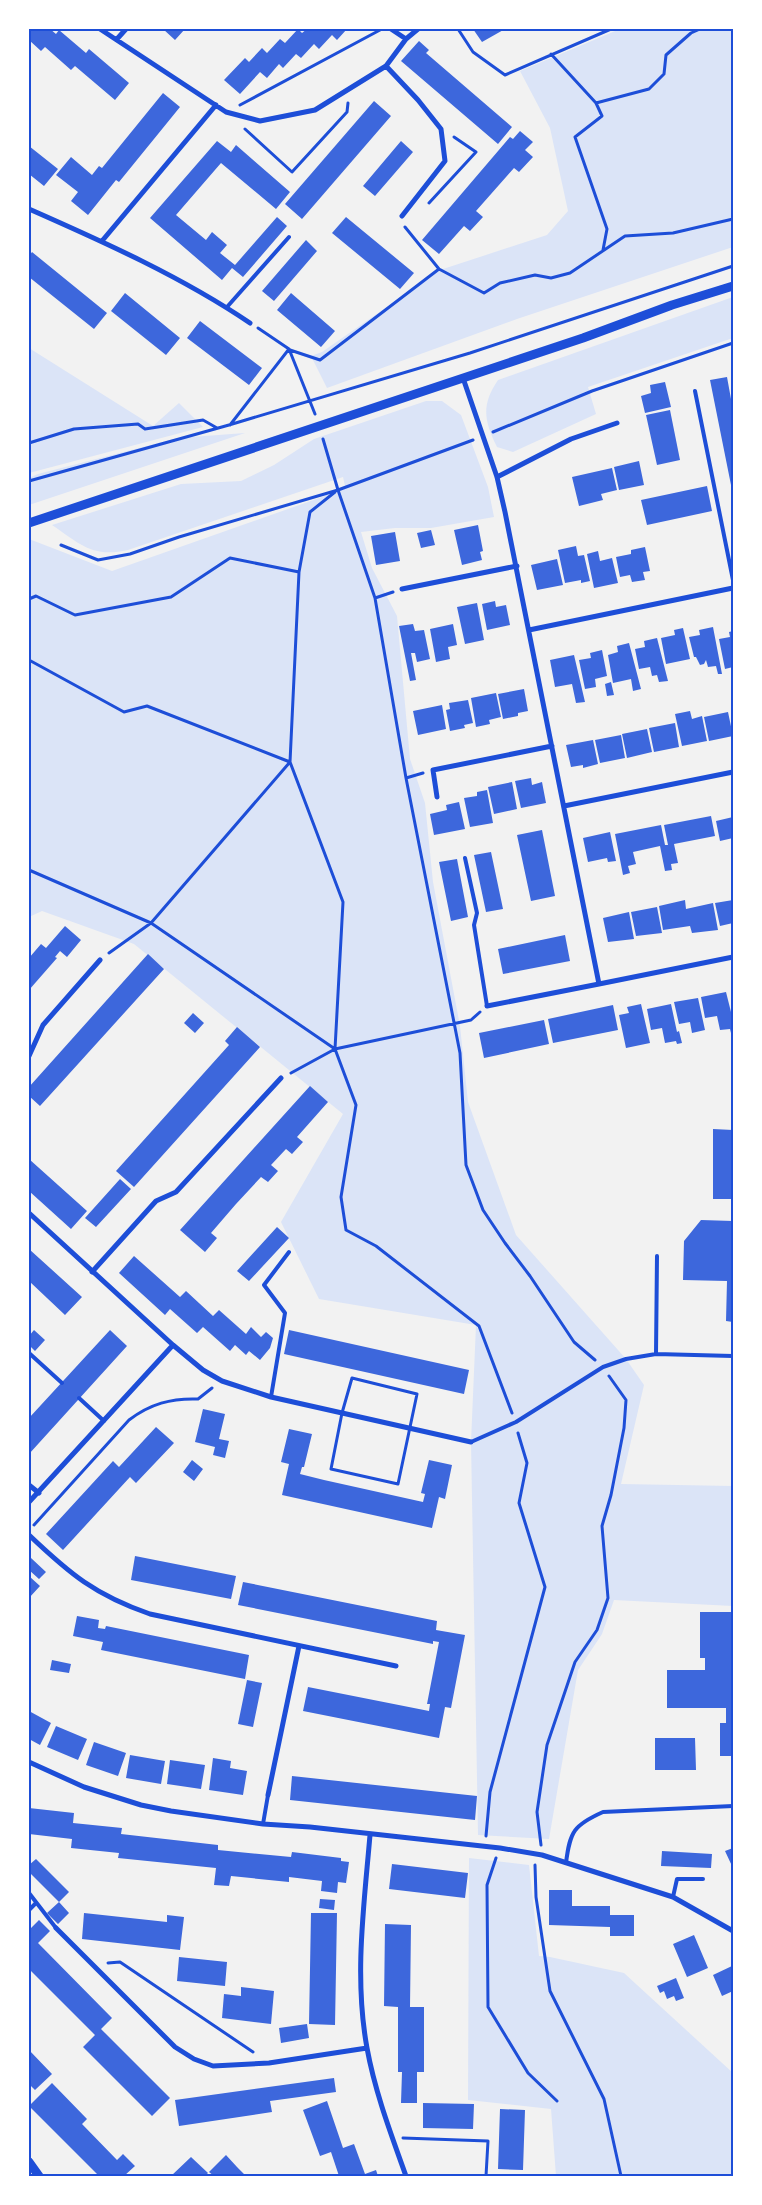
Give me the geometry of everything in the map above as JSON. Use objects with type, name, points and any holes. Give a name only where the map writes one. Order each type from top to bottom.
[{"type":"street","points":[[100,29],[226,112],[260,121],[315,110],[386,66],[406,39],[418,29]]},
{"type":"street","points":[[116,39],[126,29]]},
{"type":"street","points":[[391,29],[406,39]]},
{"type":"street","points":[[386,66],[418,100],[440,129],[445,161],[402,216]]},
{"type":"street","points":[[102,241],[216,106]]},
{"type":"street","points":[[29,209],[102,241],[227,307],[250,323]]},
{"type":"street","points":[[29,523],[733,286]]},
{"type":"street","points":[[463,377],[497,477],[517,566],[599,984]]},
{"type":"street","points":[[497,477],[571,439],[617,423]]},
{"type":"street","points":[[402,589],[517,566]]},
{"type":"street","points":[[529,630],[733,588]]},
{"type":"street","points":[[437,797],[433,770],[552,746]]},
{"type":"street","points":[[564,806],[733,772]]},
{"type":"street","points":[[487,1006],[733,957]]},
{"type":"street","points":[[29,1056],[43,1025],[100,960]]},
{"type":"street","points":[[92,1272],[156,1201],[176,1192],[281,1078]]},
{"type":"street","points":[[29,1213],[173,1345],[203,1370],[222,1381],[271,1398],[471,1442]]},
{"type":"street","points":[[29,1502],[173,1345]]},
{"type":"street","points":[[29,1485],[39,1493]]},
{"type":"street","points":[[29,1535],[66,1571],[84,1584],[127,1606],[150,1614],[396,1666]]},
{"type":"street","points":[[268,1795],[299,1646]]},
{"type":"street","points":[[29,1762],[84,1787],[141,1805],[263,1824],[310,1827],[500,1848],[542,1855],[673,1897],[733,1931]]},
{"type":"street","points":[[370,1835],[360,1940],[362,2004],[367,2048],[379,2099],[406,2176]]},
{"type":"street","points":[[56,1928],[176,2046],[194,2059],[213,2066],[269,2063],[367,2048]]},
{"type":"street","points":[[29,2162],[39,2176]]},
{"type":"lane","points":[[227,307],[288,237]]},
{"type":"lane","points":[[695,391],[733,580]]},
{"type":"lane","points":[[466,858],[477,913],[474,925],[487,1006]]},
{"type":"lane","points":[[271,1398],[285,1313],[264,1286],[289,1252]]},
{"type":"lane","points":[[656,1354],[657,1256]]},
{"type":"lane","points":[[29,1353],[62,1382]]},
{"type":"lane","points":[[471,1442],[516,1422],[603,1367],[626,1359],[656,1354],[733,1356]]},
{"type":"lane","points":[[79,1398],[104,1421]]},
{"type":"lane","points":[[263,1824],[268,1795]]},
{"type":"lane","points":[[566,1862],[570,1838],[584,1821],[603,1812],[733,1806]]},
{"type":"lane","points":[[673,1897],[677,1879],[703,1879]]},
{"type":"lane","points":[[29,1893],[35,1904],[56,1928]]},
{"type":"lane","points":[[29,1910],[35,1904]]},
{"type":"path","points":[[458,29],[473,52],[505,75],[612,29]]},
{"type":"path","points":[[596,103],[649,89],[664,74],[666,55],[691,32],[700,29]]},
{"type":"path","points":[[552,54],[596,103],[602,116],[575,137],[607,229],[604,250]]},
{"type":"path","points":[[402,216],[405,229],[439,269],[484,293],[500,283],[535,275],[550,278],[570,273],[625,236],[673,233],[733,219]]},
{"type":"path","points":[[29,481],[229,425],[470,353],[733,266]]},
{"type":"path","points":[[250,323],[289,349],[320,360],[439,269]]},
{"type":"path","points":[[61,545],[98,560],[130,554],[178,537],[338,490],[482,436],[592,391],[733,343]]},
{"type":"path","points":[[229,425],[289,349]]},
{"type":"path","points":[[29,443],[74,429],[138,424],[145,429],[203,420],[218,428]]},
{"type":"path","points":[[338,490],[310,512],[299,572],[290,762],[343,902],[335,1049],[356,1105],[341,1197],[346,1230],[376,1246],[479,1326],[516,1422],[526,1463],[519,1503],[545,1587],[490,1792],[485,1847]]},
{"type":"path","points":[[338,490],[375,598],[406,778],[460,1053],[466,1165],[483,1210],[574,1342],[603,1367],[626,1400],[624,1428],[611,1495],[602,1526],[608,1598],[597,1630],[575,1662],[547,1745],[538,1812],[542,1855]]},
{"type":"path","points":[[29,599],[36,596],[75,615],[171,597],[230,558],[299,572]]},
{"type":"path","points":[[375,598],[402,589]]},
{"type":"path","points":[[29,660],[124,712],[147,706],[290,762]]},
{"type":"path","points":[[100,960],[151,923],[290,762]]},
{"type":"path","points":[[406,778],[433,770]]},
{"type":"path","points":[[29,870],[151,923],[335,1049]]},
{"type":"path","points":[[281,1078],[335,1049],[471,1020],[487,1006]]},
{"type":"path","points":[[29,1531],[129,1420],[142,1410],[156,1404],[182,1398],[198,1399],[222,1381]]},
{"type":"path","points":[[500,1848],[487,1885],[488,2006],[528,2073],[557,2101]]},
{"type":"path","points":[[534,1854],[536,1897],[550,1991],[604,2099],[621,2176]]},
{"type":"path","points":[[92,1964],[120,1962],[269,2063]]},
{"type":"path","points":[[392,2138],[488,2142],[486,2176]]},
{"type":"shaded area","points":[[620,29],[733,29],[733,247],[517,319],[327,388],[311,356],[322,352],[440,270],[547,235],[568,211],[550,128],[520,71]]},
{"type":"shaded area","points":[[733,297],[733,338],[588,387],[596,414],[513,452],[497,447],[489,429],[486,413],[489,397],[498,380]]},
{"type":"shaded area","points":[[29,348],[153,426],[179,403],[203,427],[29,473]]},
{"type":"shaded area","points":[[426,401],[442,401],[461,415],[488,487],[494,517],[431,528],[395,528],[361,532],[372,568],[397,616],[410,759],[425,803],[433,882],[460,1026],[468,1102],[516,1235],[626,1359],[644,1385],[621,1484],[733,1486],[733,1606],[614,1600],[602,1634],[578,1670],[549,1839],[478,1835],[471,1442],[476,1325],[319,1299],[281,1222],[343,1114],[134,944],[42,911],[29,917],[29,539],[112,571],[322,497],[345,486],[343,477],[128,550],[116,552],[96,551],[87,548],[52,525],[181,484],[241,481],[274,465],[314,439]]},
{"type":"shaded area","points":[[245,433],[29,505],[29,478],[38,474],[178,438]]},
{"type":"shaded area","points":[[469,1858],[529,1865],[539,1956],[624,1973],[733,2073],[733,2176],[556,2176],[551,2109],[468,2100]]},
{"type":"building","points":[[29,29],[50,29],[56,34],[59,30],[86,53],[89,49],[129,83],[115,100],[75,66],[71,70],[45,47],[41,51],[29,40]]},
{"type":"building","points":[[163,29],[185,29],[175,40]]},
{"type":"building","points":[[298,29],[302,33],[307,29],[347,29],[337,40],[332,35],[319,49],[314,44],[301,58],[296,54],[283,68],[279,64],[267,78],[260,72],[240,94],[224,80],[245,58],[249,62],[262,48],[267,53],[280,39],[285,43]]},
{"type":"building","points":[[473,29],[505,29],[482,42]]},
{"type":"building","points":[[419,41],[429,50],[426,53],[512,127],[498,144],[401,61]]},
{"type":"building","points":[[163,93],[180,107],[119,182],[116,180],[88,215],[71,201],[78,192],[56,175],[71,157],[92,175],[99,166],[102,168]]},
{"type":"building","points":[[374,101],[391,116],[302,219],[285,204]]},
{"type":"building","points":[[520,131],[533,142],[525,150],[533,157],[519,172],[514,168],[476,211],[483,217],[470,231],[464,226],[439,254],[422,240],[510,137],[513,139]]},
{"type":"building","points":[[217,141],[231,152],[236,145],[290,192],[276,209],[221,163],[176,215],[206,240],[212,232],[227,245],[220,253],[235,265],[277,217],[287,226],[243,277],[232,268],[222,280],[150,218]]},
{"type":"building","points":[[401,141],[413,152],[375,196],[363,186]]},
{"type":"building","points":[[29,146],[58,169],[44,186],[29,174]]},
{"type":"building","points":[[346,217],[414,273],[400,289],[332,233]]},
{"type":"building","points":[[306,240],[317,251],[274,301],[262,291]]},
{"type":"building","points":[[32,252],[107,313],[94,329],[29,277],[29,256]]},
{"type":"building","points":[[125,293],[180,338],[166,355],[111,311]]},
{"type":"building","points":[[291,293],[335,331],[321,347],[277,310]]},
{"type":"building","points":[[200,321],[262,368],[249,385],[187,338]]},
{"type":"building","points":[[727,377],[733,410],[732,490],[710,380]]},
{"type":"building","points":[[665,382],[671,407],[645,413],[641,396],[651,393],[650,385]]},
{"type":"building","points":[[670,410],[680,460],[657,465],[646,415]]},
{"type":"building","points":[[639,461],[644,485],[619,490],[614,467]]},
{"type":"building","points":[[612,468],[617,490],[601,494],[603,500],[579,506],[572,477]]},
{"type":"building","points":[[707,486],[712,511],[647,525],[641,500]]},
{"type":"building","points":[[478,525],[483,551],[480,552],[482,560],[462,565],[454,530]]},
{"type":"building","points":[[431,530],[435,545],[421,548],[417,533]]},
{"type":"building","points":[[395,532],[400,561],[376,565],[371,536]]},
{"type":"building","points":[[576,546],[578,556],[584,555],[590,581],[581,583],[581,580],[565,583],[558,550]]},
{"type":"building","points":[[645,547],[650,571],[643,572],[645,580],[632,582],[630,575],[620,577],[616,557],[631,554],[631,550]]},
{"type":"building","points":[[598,551],[600,561],[612,558],[618,583],[594,588],[587,554]]},
{"type":"building","points":[[557,559],[563,585],[537,590],[531,565]]},
{"type":"building","points":[[495,601],[496,607],[506,605],[510,625],[487,630],[482,604]]},
{"type":"building","points":[[477,603],[484,640],[465,644],[457,607]]},
{"type":"building","points":[[413,624],[415,631],[424,630],[430,659],[417,662],[415,653],[411,653],[416,680],[410,681],[399,626]]},
{"type":"building","points":[[453,624],[457,645],[448,647],[450,659],[436,662],[430,629]]},
{"type":"building","points":[[713,627],[722,674],[718,674],[716,666],[708,667],[706,660],[704,664],[700,665],[696,657],[694,657],[689,637],[700,635],[699,630]]},
{"type":"building","points":[[683,628],[690,659],[666,664],[661,638],[675,635],[674,630]]},
{"type":"building","points":[[733,631],[733,667],[725,669],[719,639],[730,637],[729,632]]},
{"type":"building","points":[[657,638],[668,681],[659,682],[657,675],[652,676],[650,667],[639,669],[635,649],[645,647],[644,641]]},
{"type":"building","points":[[629,643],[641,689],[633,691],[631,679],[613,683],[608,655],[618,652],[617,646]]},
{"type":"building","points":[[602,650],[607,676],[595,679],[596,687],[585,689],[579,660],[591,658],[590,653]]},
{"type":"building","points":[[574,655],[585,702],[576,703],[572,684],[555,687],[550,660]]},
{"type":"building","points":[[611,682],[614,695],[607,696],[605,684]]},
{"type":"building","points":[[524,689],[528,711],[518,713],[518,716],[503,719],[498,694]]},
{"type":"building","points":[[496,693],[501,717],[489,720],[490,724],[476,727],[471,698]]},
{"type":"building","points":[[468,700],[473,723],[464,725],[465,728],[450,731],[446,710],[450,709],[449,703]]},
{"type":"building","points":[[442,705],[446,729],[418,735],[413,711]]},
{"type":"building","points":[[690,711],[692,719],[702,716],[707,741],[682,746],[675,714]]},
{"type":"building","points":[[728,712],[733,736],[709,741],[704,717]]},
{"type":"building","points":[[675,723],[679,747],[654,752],[649,728]]},
{"type":"building","points":[[647,729],[652,752],[627,758],[622,734]]},
{"type":"building","points":[[621,735],[625,758],[600,763],[595,740]]},
{"type":"building","points":[[593,740],[598,764],[583,768],[583,765],[571,767],[566,745]]},
{"type":"building","points":[[531,778],[532,785],[542,782],[546,803],[521,808],[515,781]]},
{"type":"building","points":[[512,782],[517,809],[494,814],[488,787]]},
{"type":"building","points":[[487,790],[493,823],[470,827],[464,798],[477,796],[477,792]]},
{"type":"building","points":[[459,802],[465,829],[434,835],[430,814],[447,810],[446,805]]},
{"type":"building","points":[[711,816],[715,836],[674,844],[678,863],[671,864],[672,870],[665,871],[660,846],[633,852],[636,864],[628,866],[630,873],[623,875],[615,834],[661,825],[665,845],[668,845],[664,825]]},
{"type":"building","points":[[733,817],[733,838],[720,841],[716,821]]},
{"type":"building","points":[[542,830],[555,896],[531,901],[517,835]]},
{"type":"building","points":[[610,832],[616,861],[608,862],[607,858],[588,862],[583,838]]},
{"type":"building","points":[[491,852],[503,909],[486,912],[474,855]]},
{"type":"building","points":[[457,859],[468,917],[451,921],[439,862]]},
{"type":"building","points":[[685,900],[686,909],[713,903],[718,930],[692,933],[690,926],[663,930],[659,906]]},
{"type":"building","points":[[733,900],[733,923],[720,926],[715,903]]},
{"type":"building","points":[[657,907],[662,933],[636,936],[631,912]]},
{"type":"building","points":[[629,912],[634,939],[608,942],[603,918]]},
{"type":"building","points":[[65,926],[81,940],[67,957],[60,951],[55,957],[57,958],[29,990],[29,958],[41,944],[46,948]]},
{"type":"building","points":[[565,935],[570,961],[503,974],[498,949]]},
{"type":"building","points":[[148,954],[164,969],[40,1106],[29,1096],[29,1087]]},
{"type":"building","points":[[726,992],[733,1020],[733,1033],[731,1033],[730,1029],[720,1030],[717,1016],[705,1018],[701,997]]},
{"type":"building","points":[[698,998],[705,1030],[692,1033],[690,1022],[679,1024],[674,1002]]},
{"type":"building","points":[[641,1004],[650,1043],[626,1048],[619,1015],[629,1013],[627,1007]]},
{"type":"building","points":[[671,1004],[677,1032],[679,1031],[682,1043],[677,1044],[676,1041],[665,1043],[662,1028],[651,1030],[647,1009]]},
{"type":"building","points":[[613,1005],[618,1030],[553,1043],[548,1019]]},
{"type":"building","points":[[193,1013],[204,1023],[195,1033],[184,1023]]},
{"type":"building","points":[[544,1020],[549,1044],[484,1058],[479,1033]]},
{"type":"building","points":[[237,1027],[260,1047],[134,1187],[116,1171],[229,1045],[225,1041]]},
{"type":"building","points":[[310,1086],[328,1102],[297,1137],[303,1142],[292,1154],[286,1149],[271,1165],[278,1171],[268,1182],[261,1177],[236,1204],[211,1233],[217,1238],[205,1252],[180,1230]]},
{"type":"building","points":[[713,1129],[733,1130],[733,1199],[713,1199]]},
{"type":"building","points":[[29,1159],[87,1211],[71,1229],[29,1191]]},
{"type":"building","points":[[120,1179],[131,1189],[96,1227],[85,1218]]},
{"type":"building","points":[[701,1220],[733,1221],[733,1322],[726,1321],[727,1281],[683,1280],[684,1241]]},
{"type":"building","points":[[277,1227],[289,1238],[249,1281],[237,1271]]},
{"type":"building","points":[[29,1249],[82,1297],[65,1315],[29,1281]]},
{"type":"building","points":[[134,1256],[180,1297],[186,1291],[213,1316],[219,1310],[246,1334],[251,1327],[261,1337],[266,1332],[273,1338],[270,1348],[260,1360],[249,1351],[246,1355],[235,1345],[230,1351],[203,1327],[197,1333],[170,1309],[165,1315],[119,1273]]},
{"type":"building","points":[[34,1330],[45,1340],[35,1351],[29,1345],[29,1336]]},
{"type":"building","points":[[110,1330],[127,1346],[29,1454],[29,1418]]},
{"type":"building","points":[[289,1330],[469,1370],[464,1394],[284,1354]]},
{"type":"building","points":[[203,1409],[225,1414],[219,1439],[229,1441],[225,1458],[213,1455],[215,1447],[195,1442]]},
{"type":"building","points":[[156,1427],[174,1443],[136,1483],[130,1477],[63,1550],[46,1534],[113,1461],[119,1467]]},
{"type":"building","points":[[289,1429],[312,1434],[304,1467],[302,1467],[300,1474],[423,1502],[425,1494],[421,1493],[429,1460],[452,1465],[445,1499],[439,1497],[432,1528],[282,1495],[289,1464],[281,1462]]},
{"type":"building","points":[[192,1460],[203,1469],[194,1481],[183,1472]]},
{"type":"building","points":[[135,1556],[236,1576],[231,1599],[131,1580]]},
{"type":"building","points":[[31,1558],[46,1572],[39,1579],[29,1570],[29,1560]]},
{"type":"building","points":[[29,1576],[40,1586],[29,1598]]},
{"type":"building","points":[[243,1582],[437,1621],[436,1630],[465,1635],[451,1708],[445,1707],[439,1738],[303,1711],[308,1687],[429,1711],[430,1704],[427,1704],[439,1642],[433,1641],[433,1644],[238,1605]]},
{"type":"building","points":[[700,1612],[733,1612],[733,1756],[720,1756],[720,1723],[726,1723],[726,1708],[667,1708],[667,1670],[705,1670],[705,1658],[700,1658]]},
{"type":"building","points":[[77,1616],[99,1620],[98,1628],[105,1629],[106,1626],[249,1655],[245,1679],[101,1650],[103,1642],[73,1636]]},
{"type":"building","points":[[52,1660],[71,1664],[69,1673],[50,1670]]},
{"type":"building","points":[[247,1680],[262,1683],[253,1727],[238,1724]]},
{"type":"building","points":[[29,1711],[51,1723],[40,1745],[29,1739]]},
{"type":"building","points":[[56,1726],[87,1739],[78,1760],[47,1747]]},
{"type":"building","points":[[655,1738],[695,1738],[696,1770],[655,1770]]},
{"type":"building","points":[[94,1742],[126,1753],[118,1776],[86,1765]]},
{"type":"building","points":[[130,1755],[165,1761],[161,1784],[126,1778]]},
{"type":"building","points":[[213,1758],[231,1761],[230,1768],[247,1771],[243,1795],[209,1790]]},
{"type":"building","points":[[170,1760],[205,1765],[201,1789],[167,1784]]},
{"type":"building","points":[[292,1776],[477,1796],[475,1820],[290,1800]]},
{"type":"building","points":[[29,1808],[74,1813],[73,1823],[122,1828],[121,1834],[218,1845],[218,1850],[291,1857],[292,1852],[341,1858],[341,1861],[349,1862],[346,1883],[338,1882],[337,1893],[321,1891],[322,1881],[289,1877],[289,1882],[231,1876],[229,1886],[214,1885],[216,1868],[118,1858],[119,1853],[71,1848],[72,1839],[29,1834]]},
{"type":"building","points":[[733,1848],[733,1866],[732,1866],[725,1851]]},
{"type":"building","points":[[662,1851],[712,1854],[711,1868],[661,1866]]},
{"type":"building","points":[[36,1859],[69,1892],[59,1902],[29,1872],[29,1865]]},
{"type":"building","points":[[392,1864],[468,1873],[465,1898],[389,1889]]},
{"type":"building","points":[[549,1890],[572,1890],[572,1906],[610,1906],[610,1915],[634,1915],[634,1936],[610,1936],[610,1927],[549,1925]]},
{"type":"building","points":[[320,1899],[335,1900],[334,1910],[319,1908]]},
{"type":"building","points":[[59,1902],[69,1913],[58,1924],[47,1913]]},
{"type":"building","points":[[84,1913],[167,1922],[167,1915],[184,1917],[180,1950],[82,1939]]},
{"type":"building","points":[[311,1913],[337,1913],[335,2025],[309,2024]]},
{"type":"building","points":[[39,1920],[50,1931],[38,1943],[112,2018],[101,2029],[170,2098],[152,2116],[83,2047],[95,2035],[29,1969],[29,1930]]},
{"type":"building","points":[[385,1924],[411,1925],[410,2007],[424,2007],[424,2072],[417,2072],[417,2103],[401,2103],[402,2072],[398,2072],[398,2007],[384,2006]]},
{"type":"building","points":[[694,1935],[708,1968],[687,1977],[673,1944]]},
{"type":"building","points":[[179,1957],[227,1962],[225,1986],[177,1981]]},
{"type":"building","points":[[732,1966],[733,1991],[722,1996],[713,1975]]},
{"type":"building","points":[[676,1978],[684,1998],[676,2001],[674,1996],[667,1999],[664,1991],[660,1993],[657,1986]]},
{"type":"building","points":[[241,1987],[274,1991],[271,2024],[222,2018],[224,1994],[241,1996]]},
{"type":"building","points":[[307,2024],[309,2038],[281,2043],[279,2028]]},
{"type":"building","points":[[29,2050],[52,2074],[35,2090],[29,2084]]},
{"type":"building","points":[[334,2078],[336,2092],[270,2101],[272,2112],[179,2126],[175,2100]]},
{"type":"building","points":[[52,2083],[87,2119],[82,2124],[117,2160],[123,2154],[135,2166],[124,2176],[99,2176],[29,2106]]},
{"type":"building","points":[[327,2101],[343,2148],[354,2144],[365,2174],[376,2170],[378,2176],[339,2176],[331,2152],[320,2156],[303,2110]]},
{"type":"building","points":[[423,2103],[474,2104],[473,2129],[423,2128]]},
{"type":"building","points":[[500,2109],[525,2110],[523,2170],[498,2169]]},
{"type":"building","points":[[226,2155],[246,2176],[214,2176],[209,2172]]},
{"type":"building","points":[[191,2157],[208,2173],[205,2176],[171,2176]]}]
